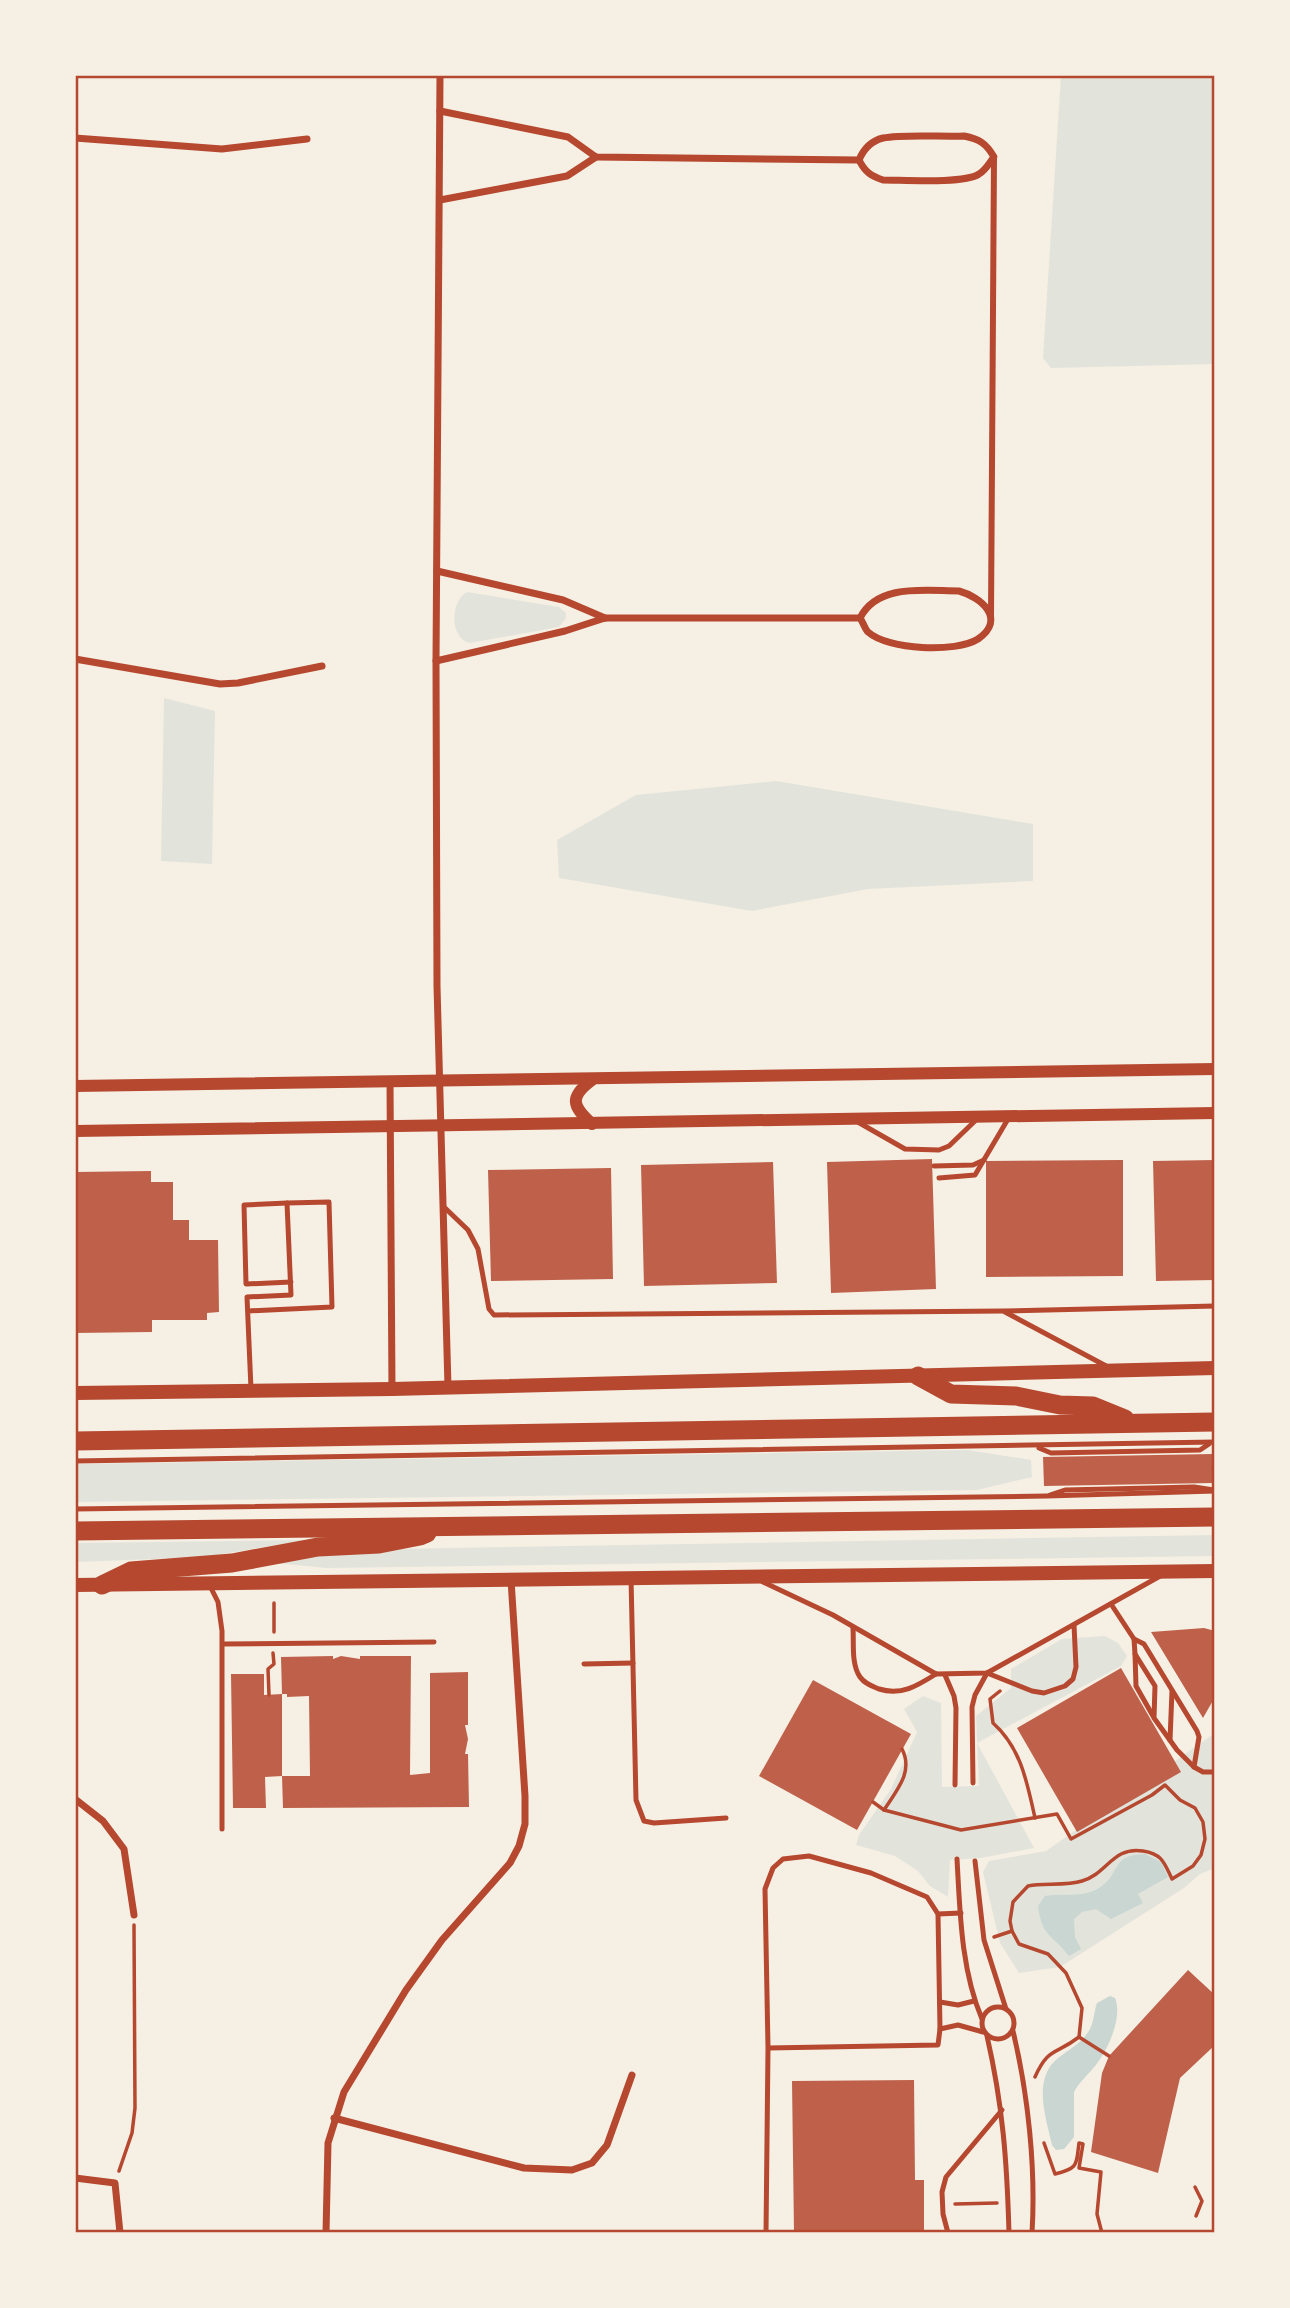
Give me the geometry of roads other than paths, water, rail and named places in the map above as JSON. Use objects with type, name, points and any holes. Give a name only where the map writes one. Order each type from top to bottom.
[{"type":"highway","points":[[918,1376],[951,1394],[1016,1396],[1060,1405],[1093,1406],[1136,1423]]},
{"type":"highway","points":[[75,1441],[1215,1422]]},
{"type":"highway","points":[[75,1531],[1215,1517]]},
{"type":"highway","points":[[102,1585],[131,1571],[232,1563],[318,1547],[379,1544],[420,1536],[439,1526]]},
{"type":"main road","points":[[75,1393],[392,1389],[1215,1368]]},
{"type":"main road","points":[[75,1585],[1215,1571]]},
{"type":"street","points":[[440,75],[437,986],[448,1387]]},
{"type":"street","points":[[440,111],[568,137],[596,157]]},
{"type":"street","points":[[860,618],[867,631],[879,639],[901,646],[958,647],[977,640],[988,630],[991,617],[994,157],[988,147],[978,139],[964,136],[884,138],[870,143],[859,160],[871,176],[883,180],[962,180],[977,176],[994,157]]},
{"type":"street","points":[[75,138],[222,149],[307,139]]},
{"type":"street","points":[[440,200],[567,176],[596,157],[859,160]]},
{"type":"street","points":[[437,571],[563,600],[606,618]]},
{"type":"street","points":[[860,618],[866,606],[894,592],[959,591],[973,595],[986,605],[991,617]]},
{"type":"street","points":[[436,661],[565,631],[606,618],[860,618]]},
{"type":"street","points":[[75,659],[220,684],[238,683],[322,666]]},
{"type":"street","points":[[75,1086],[1215,1069]]},
{"type":"street","points":[[592,1080],[580,1089],[575,1100],[578,1111],[592,1124]]},
{"type":"street","points":[[390,1082],[392,1389]]},
{"type":"street","points":[[75,1131],[1215,1114]]},
{"type":"street","points":[[326,2233],[328,2143],[344,2092],[406,1990],[442,1940],[510,1863],[519,1846],[524,1824],[525,1796],[511,1580]]},
{"type":"street","points":[[75,1799],[103,1821],[124,1849],[134,1915]]},
{"type":"street","points":[[334,2118],[524,2168],[572,2170],[592,2163],[607,2145],[632,2075]]},
{"type":"street","points":[[75,2178],[115,2183],[120,2233]]},
{"type":"lane","points":[[853,1119],[905,1149],[939,1150],[949,1146],[979,1117]]},
{"type":"lane","points":[[939,1178],[972,1176],[978,1172],[1009,1117]]},
{"type":"lane","points":[[933,1166],[973,1165],[984,1160]]},
{"type":"lane","points":[[248,1311],[332,1307],[329,1202],[244,1205],[246,1284],[290,1282]]},
{"type":"lane","points":[[251,1389],[247,1297],[291,1295],[287,1203]]},
{"type":"lane","points":[[444,1207],[468,1230],[478,1249],[489,1309],[494,1315],[1004,1311],[1215,1306]]},
{"type":"lane","points":[[1004,1311],[1114,1370]]},
{"type":"lane","points":[[75,1461],[1035,1447],[1051,1453],[1199,1450],[1213,1442]]},
{"type":"lane","points":[[75,1509],[1047,1496],[1065,1490],[1194,1487],[1215,1491]]},
{"type":"lane","points":[[973,1783],[972,1707],[987,1673],[1169,1572]]},
{"type":"lane","points":[[753,1577],[833,1615],[936,1674],[987,1673],[1044,1693],[1065,1686],[1073,1679],[1076,1667],[1074,1625]]},
{"type":"lane","points":[[631,1578],[636,1800],[644,1821],[654,1823],[726,1818]]},
{"type":"lane","points":[[209,1583],[218,1602],[223,1644],[222,1829]]},
{"type":"lane","points":[[1111,1604],[1135,1639],[1144,1644],[1199,1737],[1194,1767]]},
{"type":"lane","points":[[853,1628],[855,1664],[860,1677],[869,1685],[891,1693],[901,1692],[918,1686],[936,1674]]},
{"type":"lane","points":[[1135,1639],[1136,1686],[1154,1718],[1194,1767],[1203,1772],[1215,1772]]},
{"type":"lane","points":[[223,1644],[434,1642]]},
{"type":"lane","points":[[1135,1654],[1155,1686],[1154,1718]]},
{"type":"lane","points":[[584,1664],[632,1663]]},
{"type":"lane","points":[[944,1675],[954,1696],[956,1708],[956,1785]]},
{"type":"lane","points":[[1170,1740],[1172,1689]]},
{"type":"lane","points":[[766,2233],[768,2048],[765,1889],[773,1868],[783,1859],[809,1856],[871,1873],[927,1897],[938,1914],[940,2042],[935,2047],[768,2048]]},
{"type":"lane","points":[[957,1859],[961,1913],[974,2001],[982,2019],[1002,2110],[1007,2160],[1009,2233]]},
{"type":"lane","points":[[975,1861],[984,1940],[1006,2009],[1014,2021],[1013,2031],[1019,2056],[1031,2159],[1032,2233]]},
{"type":"lane","points":[[938,1914],[961,1913]]},
{"type":"lane","points":[[940,2002],[958,2005],[974,2001]]},
{"type":"lane","points":[[982,2019],[990,2009],[1006,2009]]},
{"type":"lane","points":[[940,2029],[952,2025],[967,2026],[992,2039],[1004,2039],[1013,2031]]},
{"type":"lane","points":[[948,2233],[943,2214],[946,2177],[1002,2110]]}]
